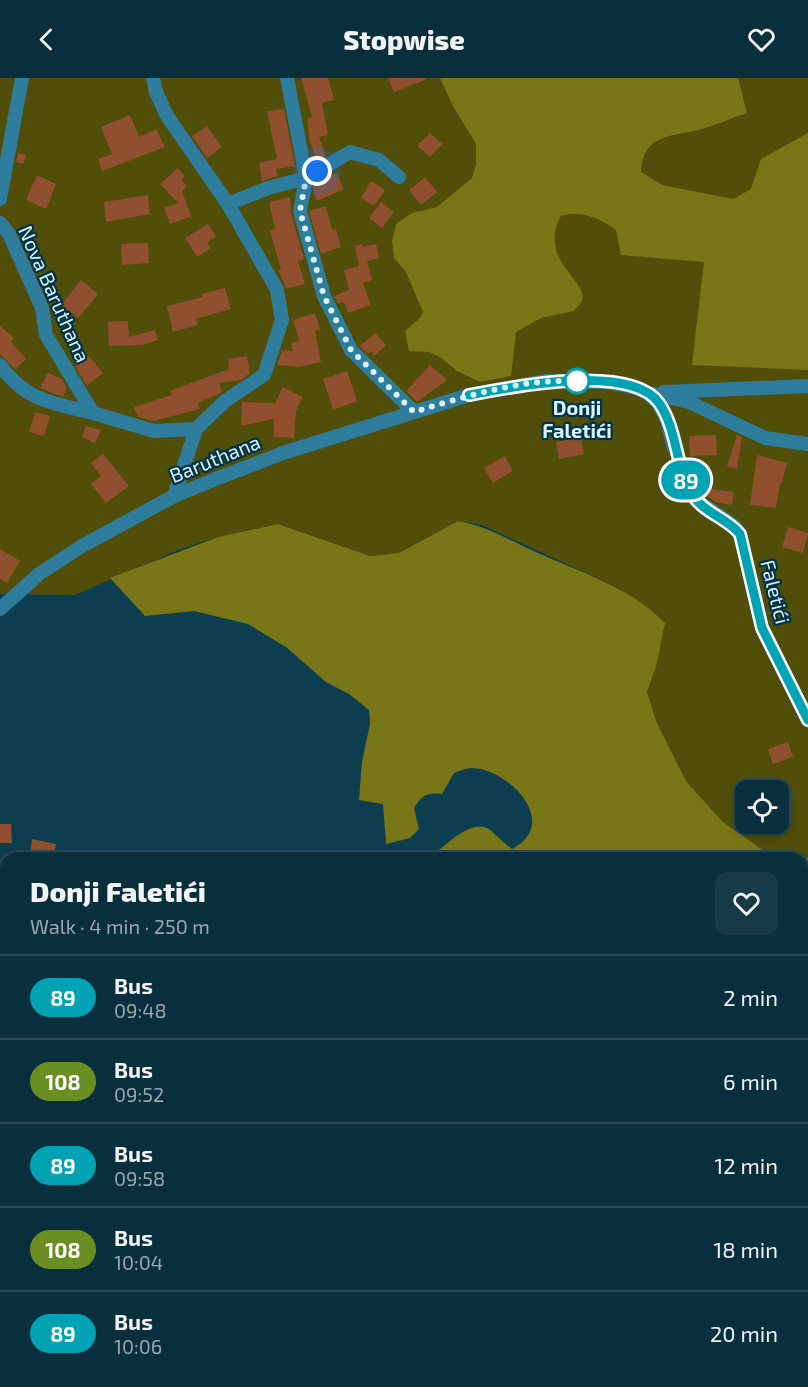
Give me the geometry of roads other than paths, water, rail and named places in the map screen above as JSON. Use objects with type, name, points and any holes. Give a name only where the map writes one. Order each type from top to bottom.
[{"type":"street","points":[[0,199],[22,78]]},
{"type":"street","points":[[153,78],[156,92],[167,116],[228,204],[276,290],[282,320],[264,375],[225,401],[196,429],[174,496]]},
{"type":"street","points":[[287,78],[306,178],[300,211],[324,296],[351,350],[414,412]]},
{"type":"street","points":[[228,204],[268,188],[306,178],[350,152],[379,160],[399,177]]},
{"type":"street","name":"Nova Baruthana","points":[[0,224],[9,234],[42,308],[46,335],[93,412]]},
{"type":"street","points":[[0,365],[18,387],[28,394],[153,431],[196,429]]},
{"type":"street","name":"Baruthana","points":[[0,609],[39,574],[82,546],[174,496],[283,453],[469,395],[547,381],[607,382],[637,388],[647,393]]},
{"type":"street","points":[[647,393],[808,386]]},
{"type":"street","points":[[647,393],[689,402],[765,438],[808,444]]},
{"type":"street","name":"Faletići","points":[[647,393],[658,402],[667,420],[673,444],[695,499],[734,526],[740,534],[762,628],[808,720]]},
{"type":"place","name":"Donji Faletići","points":[[577,381]]}]
